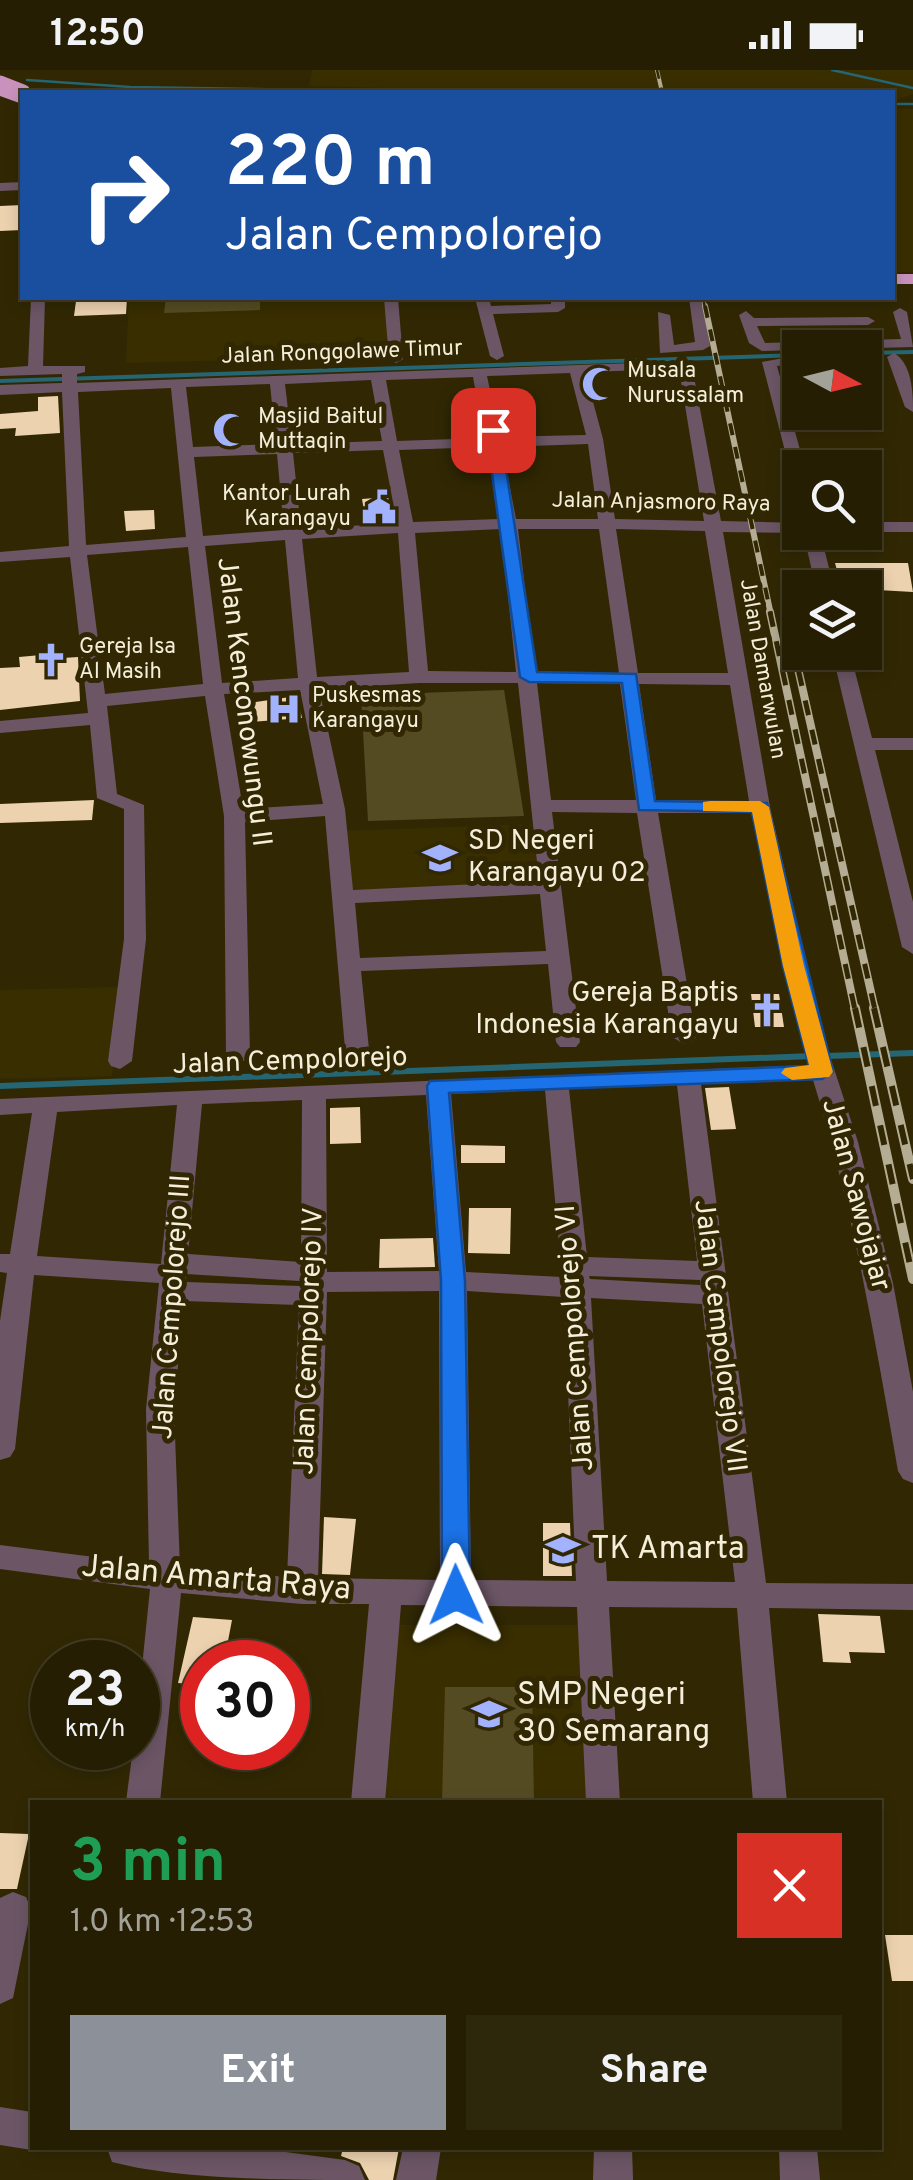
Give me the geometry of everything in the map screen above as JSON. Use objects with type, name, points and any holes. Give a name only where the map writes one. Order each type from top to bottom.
[{"type":"street","points":[[35,370],[38,300]]},
{"type":"street","points":[[391,300],[396,360]]},
{"type":"street","points":[[497,356],[484,304],[557,308],[558,300]]},
{"type":"street","points":[[165,366],[678,355],[700,349],[704,344],[696,300]]},
{"type":"street","points":[[900,312],[913,406]]},
{"type":"street","points":[[742,318],[809,313]]},
{"type":"street","name":"Jalan Damarwulan","points":[[664,315],[678,355],[760,807],[812,1039]]},
{"type":"street","points":[[742,318],[867,318],[872,330]]},
{"type":"street","points":[[742,318],[756,343],[762,347],[782,346]]},
{"type":"street","name":"Jalan Ronggolawe Timur","points":[[0,390],[70,378],[178,381],[576,367],[678,355]]},
{"type":"street","points":[[782,361],[768,362],[782,413]]},
{"type":"street","points":[[576,367],[594,434],[646,806],[684,1038]]},
{"type":"street","points":[[0,372],[35,370],[70,378],[88,369]]},
{"type":"street","points":[[479,370],[509,524],[568,1042]]},
{"type":"street","points":[[377,374],[406,528],[419,677]]},
{"type":"street","points":[[276,377],[308,684],[335,808],[357,1049]]},
{"type":"street","points":[[70,378],[78,547],[107,798],[134,805],[135,939],[120,1061]]},
{"type":"street","name":"Jalan Kenconowungu II","points":[[178,381],[213,689],[234,816],[238,1056]]},
{"type":"street","points":[[185,446],[594,434]]},
{"type":"street","name":"Jalan Anjasmoro Raya","points":[[0,549],[509,524],[782,528]]},
{"type":"street","points":[[882,528],[913,527]]},
{"type":"street","name":"Jalan Anjasmoro Raya","points":[[0,557],[78,547]]},
{"type":"street","points":[[846,670],[913,947]]},
{"type":"street","points":[[0,727],[213,689],[419,677],[738,679]]},
{"type":"street","points":[[864,744],[913,744]]},
{"type":"street","points":[[544,806],[760,807]]},
{"type":"street","points":[[234,816],[335,808]]},
{"type":"street","points":[[345,897],[549,886]]},
{"type":"street","points":[[352,965],[558,956]]},
{"type":"street","name":"Jalan Sawojajar","points":[[812,1039],[845,1142],[879,1283],[913,1471]]},
{"type":"street","name":"Jalan Cempolorejo","points":[[0,1107],[821,1069]]},
{"type":"street","name":"Jalan Cempolorejo VII","points":[[688,1076],[752,1595],[770,1800]]},
{"type":"street","name":"Jalan Cempolorejo VI","points":[[556,1082],[576,1277],[603,1800]]},
{"type":"street","points":[[438,1086],[453,1281],[456,1595]]},
{"type":"street","name":"Jalan Cempolorejo IV","points":[[302,1590],[313,1284],[314,1091]]},
{"type":"street","name":"Jalan Cempolorejo III","points":[[144,1800],[167,1579],[160,1409],[190,1096]]},
{"type":"street","points":[[0,1448],[12,1262],[46,1105]]},
{"type":"street","points":[[12,1262],[313,1284],[576,1277],[712,1283]]},
{"type":"street","name":"Jalan Amarta Raya","points":[[0,1558],[167,1579],[302,1590],[456,1595],[913,1597]]},
{"type":"street","points":[[368,1800],[386,1593]]},
{"type":"street","points":[[0,1986],[15,1909]]},
{"type":"street","points":[[0,2126],[30,2132]]},
{"type":"street","points":[[154,2150],[345,2180]]},
{"type":"street","points":[[416,2180],[422,2150]]},
{"type":"street","points":[[613,2150],[613,2180]]},
{"type":"street","points":[[798,2150],[800,2180]]},
{"type":"shaded area","points":[[312,70],[913,70],[913,94],[895,100],[895,90],[454,90],[309,86]]},
{"type":"shaded area","points":[[895,108],[913,109],[913,272],[895,272]]},
{"type":"shaded area","points":[[129,300],[388,300],[393,356],[126,363]]},
{"type":"shaded area","points":[[166,300],[260,300],[260,310],[164,313]]},
{"type":"shaded area","points":[[504,690],[524,816],[368,821],[361,695]]},
{"type":"shaded area","name":"SD Negeri Karangayu 02","points":[[532,824],[540,885],[346,895],[343,831]]},
{"type":"shaded area","points":[[122,987],[112,1076],[0,1079],[0,990]]},
{"type":"shaded area","name":"SMP Negeri 30 Semarang","points":[[392,1625],[588,1625],[597,1800],[380,1800]]},
{"type":"shaded area","points":[[445,1687],[532,1687],[534,1800],[442,1800]]},
{"type":"building","points":[[20,205],[20,230],[0,231],[0,206]]},
{"type":"building","points":[[127,300],[126,314],[74,316],[76,301]]},
{"type":"building","points":[[58,396],[60,433],[15,436],[16,428],[0,429],[0,414],[38,411],[38,397]]},
{"type":"building","name":"Kantor Lurah Karangayu","points":[[388,497],[392,515],[365,516],[362,499]]},
{"type":"building","points":[[154,510],[155,529],[126,531],[124,511]]},
{"type":"building","points":[[835,563],[908,563],[913,592],[882,590],[882,570],[837,570]]},
{"type":"building","points":[[63,653],[63,658],[78,657],[80,701],[0,710],[0,668],[20,667],[19,657]]},
{"type":"building","name":"Puskesmas Karangayu","points":[[297,696],[302,718],[252,722],[249,703]]},
{"type":"building","points":[[94,800],[92,820],[0,823],[0,804]]},
{"type":"building","points":[[562,864],[600,864],[601,882],[564,882]]},
{"type":"building","name":"Gereja Baptis Indonesia Karangayu","points":[[751,994],[779,994],[784,1027],[755,1027]]},
{"type":"building","points":[[729,1087],[736,1129],[711,1130],[705,1088]]},
{"type":"building","points":[[360,1107],[361,1143],[330,1144],[330,1108]]},
{"type":"building","points":[[461,1145],[505,1146],[505,1163],[461,1163]]},
{"type":"building","points":[[469,1208],[511,1208],[510,1254],[468,1253]]},
{"type":"building","points":[[433,1238],[435,1267],[379,1268],[380,1239]]},
{"type":"building","points":[[324,1517],[356,1519],[350,1575],[322,1574]]},
{"type":"building","name":"TK Amarta","points":[[543,1523],[570,1523],[572,1576],[543,1576]]},
{"type":"building","points":[[818,1614],[880,1616],[885,1653],[849,1652],[851,1663],[823,1662]]},
{"type":"building","points":[[193,1617],[232,1620],[228,1640],[188,1640]]},
{"type":"building","points":[[0,1833],[29,1834],[17,1889],[0,1889]]},
{"type":"building","points":[[885,1935],[913,1935],[913,1981],[892,1981]]},
{"type":"building","points":[[342,2150],[399,2150],[393,2180],[369,2180],[360,2163],[341,2156]]},
{"type":"waterway","points":[[832,70],[913,88]]},
{"type":"waterway","points":[[27,80],[130,87],[322,90]]},
{"type":"waterway","points":[[895,104],[913,104]]},
{"type":"waterway","points":[[882,353],[913,352]]},
{"type":"waterway","points":[[0,381],[782,356]]},
{"type":"waterway","points":[[826,1056],[913,1053]]},
{"type":"waterway","points":[[0,1086],[813,1056]]},
{"type":"railway","points":[[657,70],[662,90]]},
{"type":"railway","points":[[703,300],[705,308]]},
{"type":"railway","points":[[705,306],[771,615]]},
{"type":"railway","points":[[770,612],[855,1010]]},
{"type":"railway","points":[[798,670],[875,1010]]},
{"type":"railway","points":[[855,1008],[913,1279]]},
{"type":"railway","points":[[874,1008],[913,1179]]},
{"type":"slow traffic","points":[[710,806],[760,807],[793,966],[822,1072],[792,1073]]},
{"type":"place","name":"Musala Nurussalam","points":[[599,384]]},
{"type":"place","name":"Masjid Baitul Muttaqin","points":[[230,430]]},
{"type":"place","name":"Kantor Lurah Karangayu","points":[[379,507]]},
{"type":"place","name":"Gereja Isa Al Masih","points":[[51,660]]},
{"type":"place","name":"Puskesmas Karangayu","points":[[284,709]]},
{"type":"place","name":"SD Negeri Karangayu 02","points":[[440,858]]},
{"type":"place","name":"Gereja Baptis Indonesia Karangayu","points":[[767,1010]]},
{"type":"place","name":"TK Amarta","points":[[563,1550]]},
{"type":"place","name":"SMP Negeri 30 Semarang","points":[[489,1714]]},
{"type":"route","points":[[456,1595],[453,1281],[438,1086],[822,1072],[793,966],[760,807],[646,806],[630,678],[529,677],[493,430]]}]
